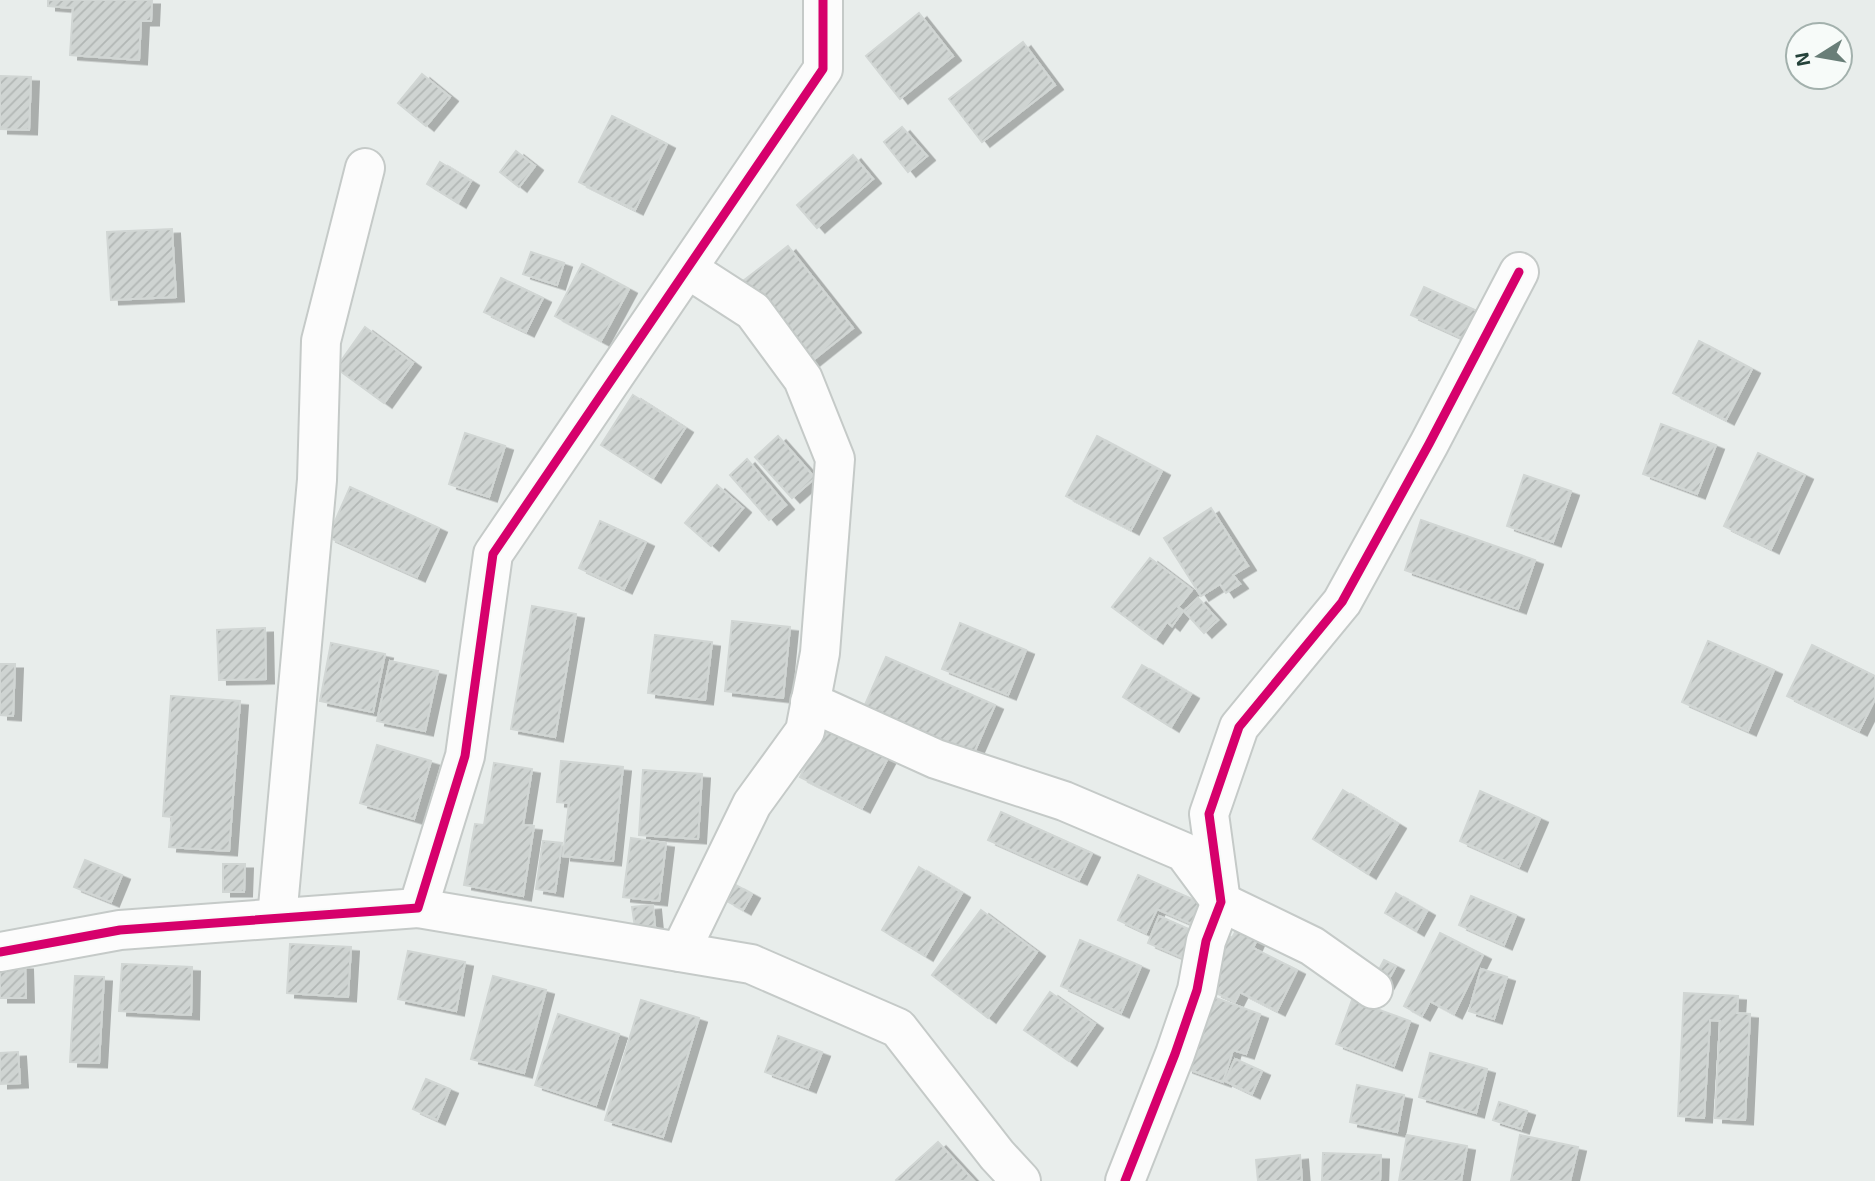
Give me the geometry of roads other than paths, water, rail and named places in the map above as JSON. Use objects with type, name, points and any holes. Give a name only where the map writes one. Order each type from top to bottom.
[{"type":"street","points":[[418,908],[465,756],[493,554],[823,69],[823,0]]},
{"type":"street","points":[[277,918],[317,480],[321,341],[365,168]]},
{"type":"street","points":[[680,952],[752,803],[805,731],[820,653],[835,459],[803,379],[753,310],[688,269]]},
{"type":"street","points":[[1125,1181],[1175,1054],[1196,990],[1206,941],[1221,902],[1209,814],[1239,727],[1342,602],[1519,272]]},
{"type":"street","points":[[810,702],[936,759],[1065,801],[1184,852],[1221,902],[1312,946],[1373,989]]},
{"type":"street","points":[[0,952],[120,930],[418,908],[751,964],[898,1028],[997,1155],[1021,1181]]}]
